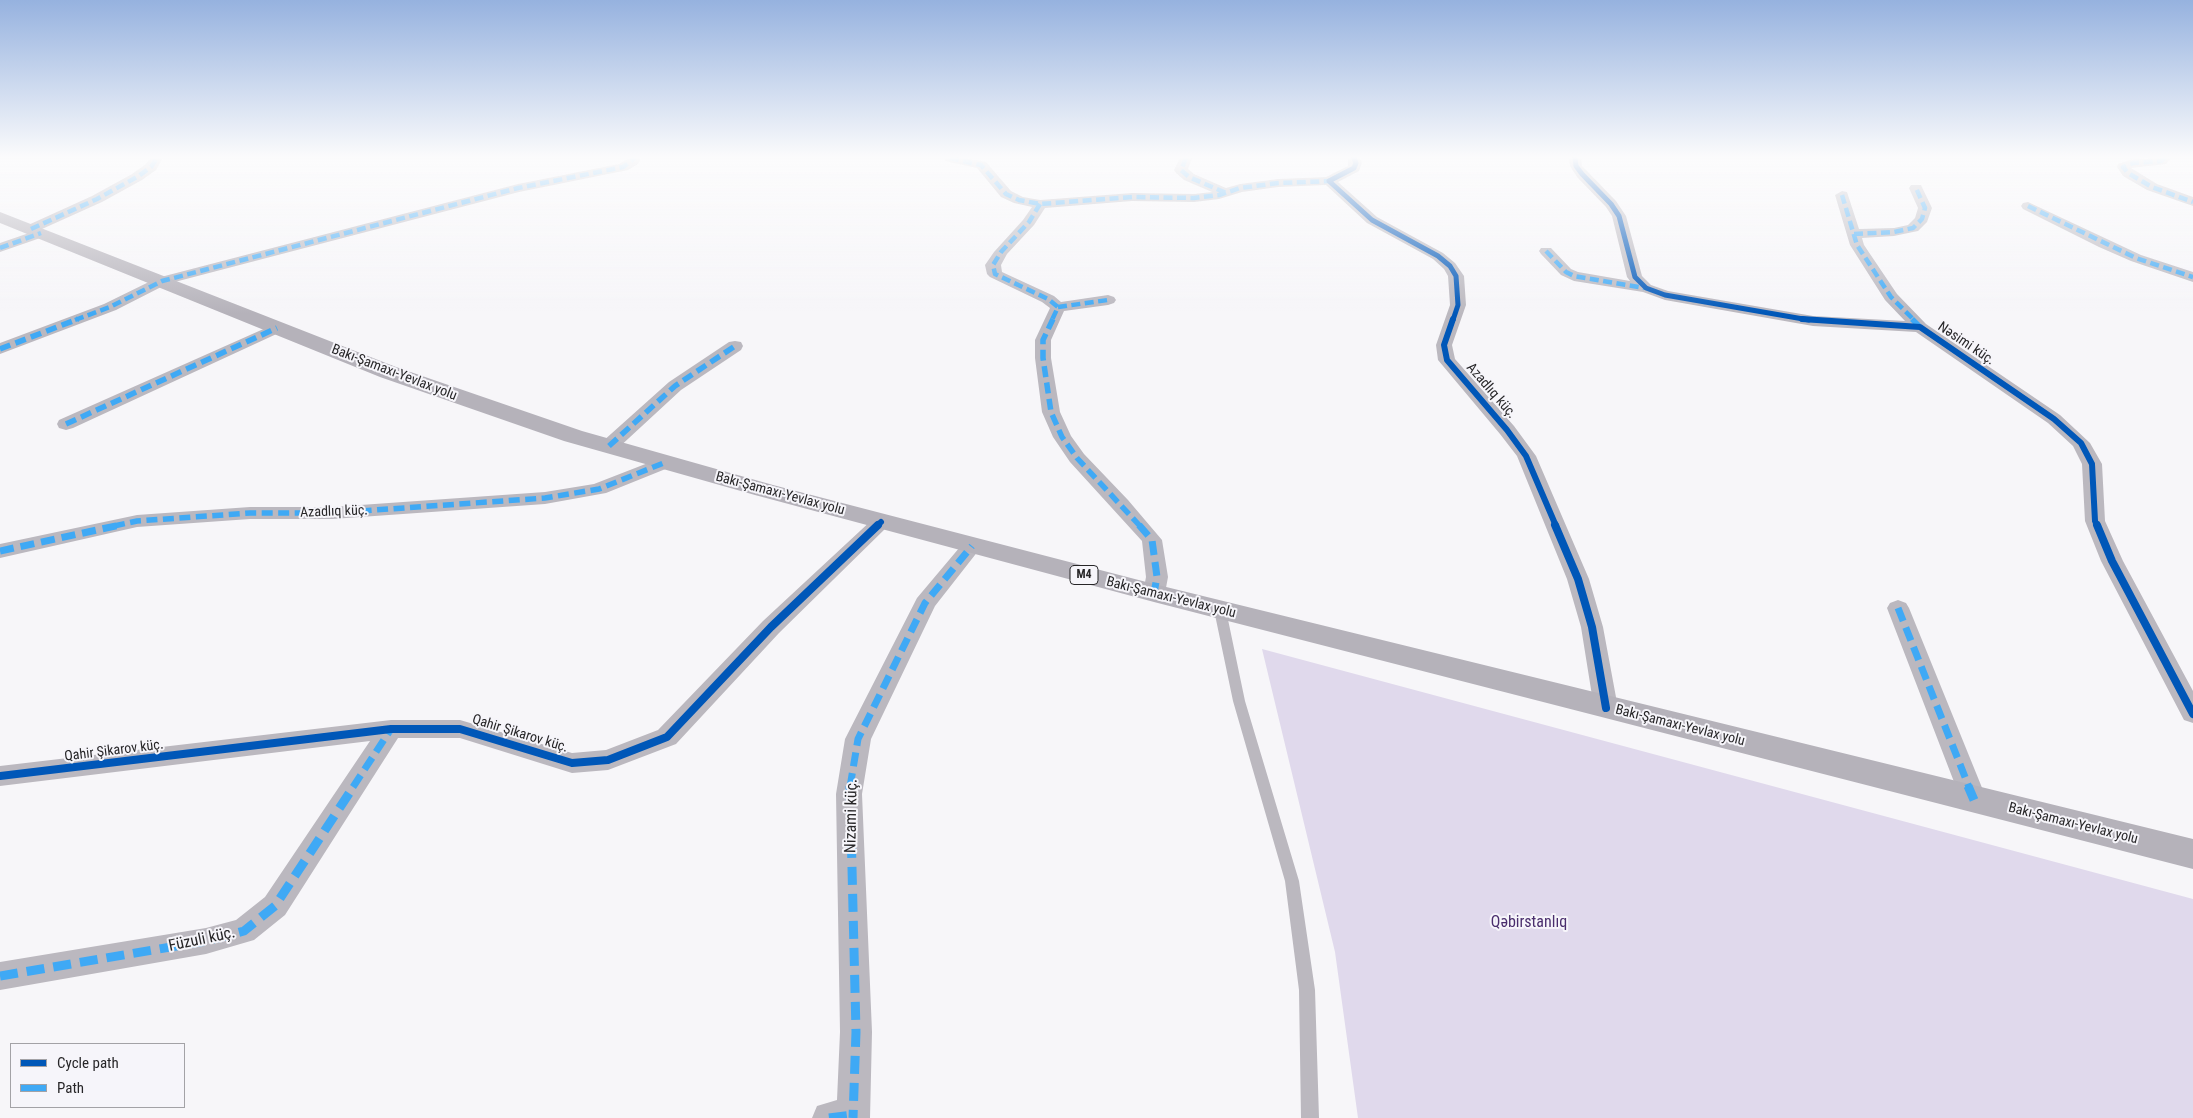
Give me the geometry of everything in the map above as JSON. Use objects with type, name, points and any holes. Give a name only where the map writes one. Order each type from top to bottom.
[{"type":"highway","name":"Bakı-Şamaxı-Yevlax yolu","points":[[0,217],[388,372],[465,400],[609,446],[881,522],[1154,593],[2193,854]]},
{"type":"street","points":[[0,248],[76,210]]},
{"type":"street","points":[[0,349],[110,307],[162,281],[433,210]]},
{"type":"street","points":[[1036,210],[992,265],[995,274],[1048,299],[1058,307],[1108,300]]},
{"type":"street","name":"Azadlıq küç.","points":[[1361,210],[1372,220],[1438,256],[1450,266],[1456,276],[1458,305],[1444,345],[1447,360],[1507,430],[1526,456],[1578,579],[1592,627],[1606,708]]},
{"type":"street","points":[[1615,210],[1619,216],[1634,277],[1646,288]]},
{"type":"street","points":[[1847,210],[1857,245],[1891,297],[1920,327]]},
{"type":"street","points":[[1854,234],[1894,232],[1913,228],[1922,219],[1924,210]]},
{"type":"street","points":[[2036,210],[2136,258],[2193,277]]},
{"type":"street","name":"Nəsimi küç.","points":[[1546,251],[1566,272],[1574,276],[1646,288],[1665,295],[1813,321],[1920,327],[2054,419],[2081,444],[2092,464],[2095,521],[2112,561],[2193,714]]},
{"type":"street","points":[[1058,307],[1043,340],[1043,358],[1051,412],[1062,437],[1077,458],[1152,540],[1157,577],[1154,593]]},
{"type":"street","points":[[66,424],[278,328]]},
{"type":"street","points":[[609,446],[674,386],[735,346]]},
{"type":"street","name":"Azadlıq küç.","points":[[0,551],[137,521],[250,513],[332,513],[545,498],[599,489],[666,462]]},
{"type":"street","name":"Qahir Şikarov küç.","points":[[0,776],[391,729],[460,729],[572,763],[608,760],[667,737],[771,627],[881,522]]},
{"type":"street","name":"Nizami küç.","points":[[845,1117],[856,1032],[850,794],[858,739],[925,603],[972,546]]},
{"type":"street","points":[[1898,608],[1974,800]]},
{"type":"street","name":"Füzuli küç.","points":[[0,976],[206,941],[244,931],[275,906],[391,729]]},
{"type":"lane","points":[[1220,610],[1240,701],[1292,880],[1307,990],[1310,1118]]},
{"type":"green space","name":"Qəbirstanlıq","points":[[1262,649],[2193,899],[2193,1118],[1358,1118],[1335,952]]},
{"type":"marked path","points":[[31,229],[72,210]]},
{"type":"marked path","points":[[0,349],[110,307],[162,281],[433,210]]},
{"type":"marked path","points":[[1036,210],[1029,222],[1001,252],[993,265],[995,274],[1048,299],[1058,307],[1043,340],[1043,358],[1051,412],[1062,437],[1077,458],[1152,540],[1157,577],[1154,593]]},
{"type":"marked path","points":[[1847,210],[1857,245],[1891,297],[1919,326]]},
{"type":"marked path","points":[[1854,234],[1894,232],[1913,228],[1922,219],[1924,210]]},
{"type":"marked path","points":[[2036,210],[2136,258],[2193,277]]},
{"type":"marked path","points":[[0,248],[41,233]]},
{"type":"marked path","points":[[1546,251],[1566,272],[1574,276],[1644,288]]},
{"type":"marked path","points":[[1058,307],[1108,300]]},
{"type":"marked path","points":[[66,424],[277,328]]},
{"type":"marked path","points":[[609,446],[675,386],[735,346]]},
{"type":"marked path","points":[[0,551],[137,521],[250,513],[332,513],[545,498],[599,489],[666,462]]},
{"type":"marked path","points":[[853,1118],[856,1032],[849,794],[858,739],[925,603],[972,546]]},
{"type":"marked path","points":[[1898,608],[1974,800]]},
{"type":"marked path","points":[[0,976],[206,941],[244,931],[275,906],[391,729]]},
{"type":"marked path","points":[[829,1118],[853,1115]]},
{"type":"cycle path","points":[[1361,210],[1372,220],[1438,256],[1450,266],[1456,276],[1458,305],[1444,345],[1447,360],[1507,430],[1526,456],[1578,579],[1592,627],[1606,708]]},
{"type":"cycle path","points":[[1615,210],[1619,216],[1635,277],[1646,288],[1665,295],[1813,321],[1920,327],[2054,419],[2081,443],[2092,464],[2095,521],[2112,561],[2193,714]]},
{"type":"cycle path","points":[[0,776],[391,729],[460,729],[572,763],[608,760],[667,737],[771,627],[881,522]]}]
